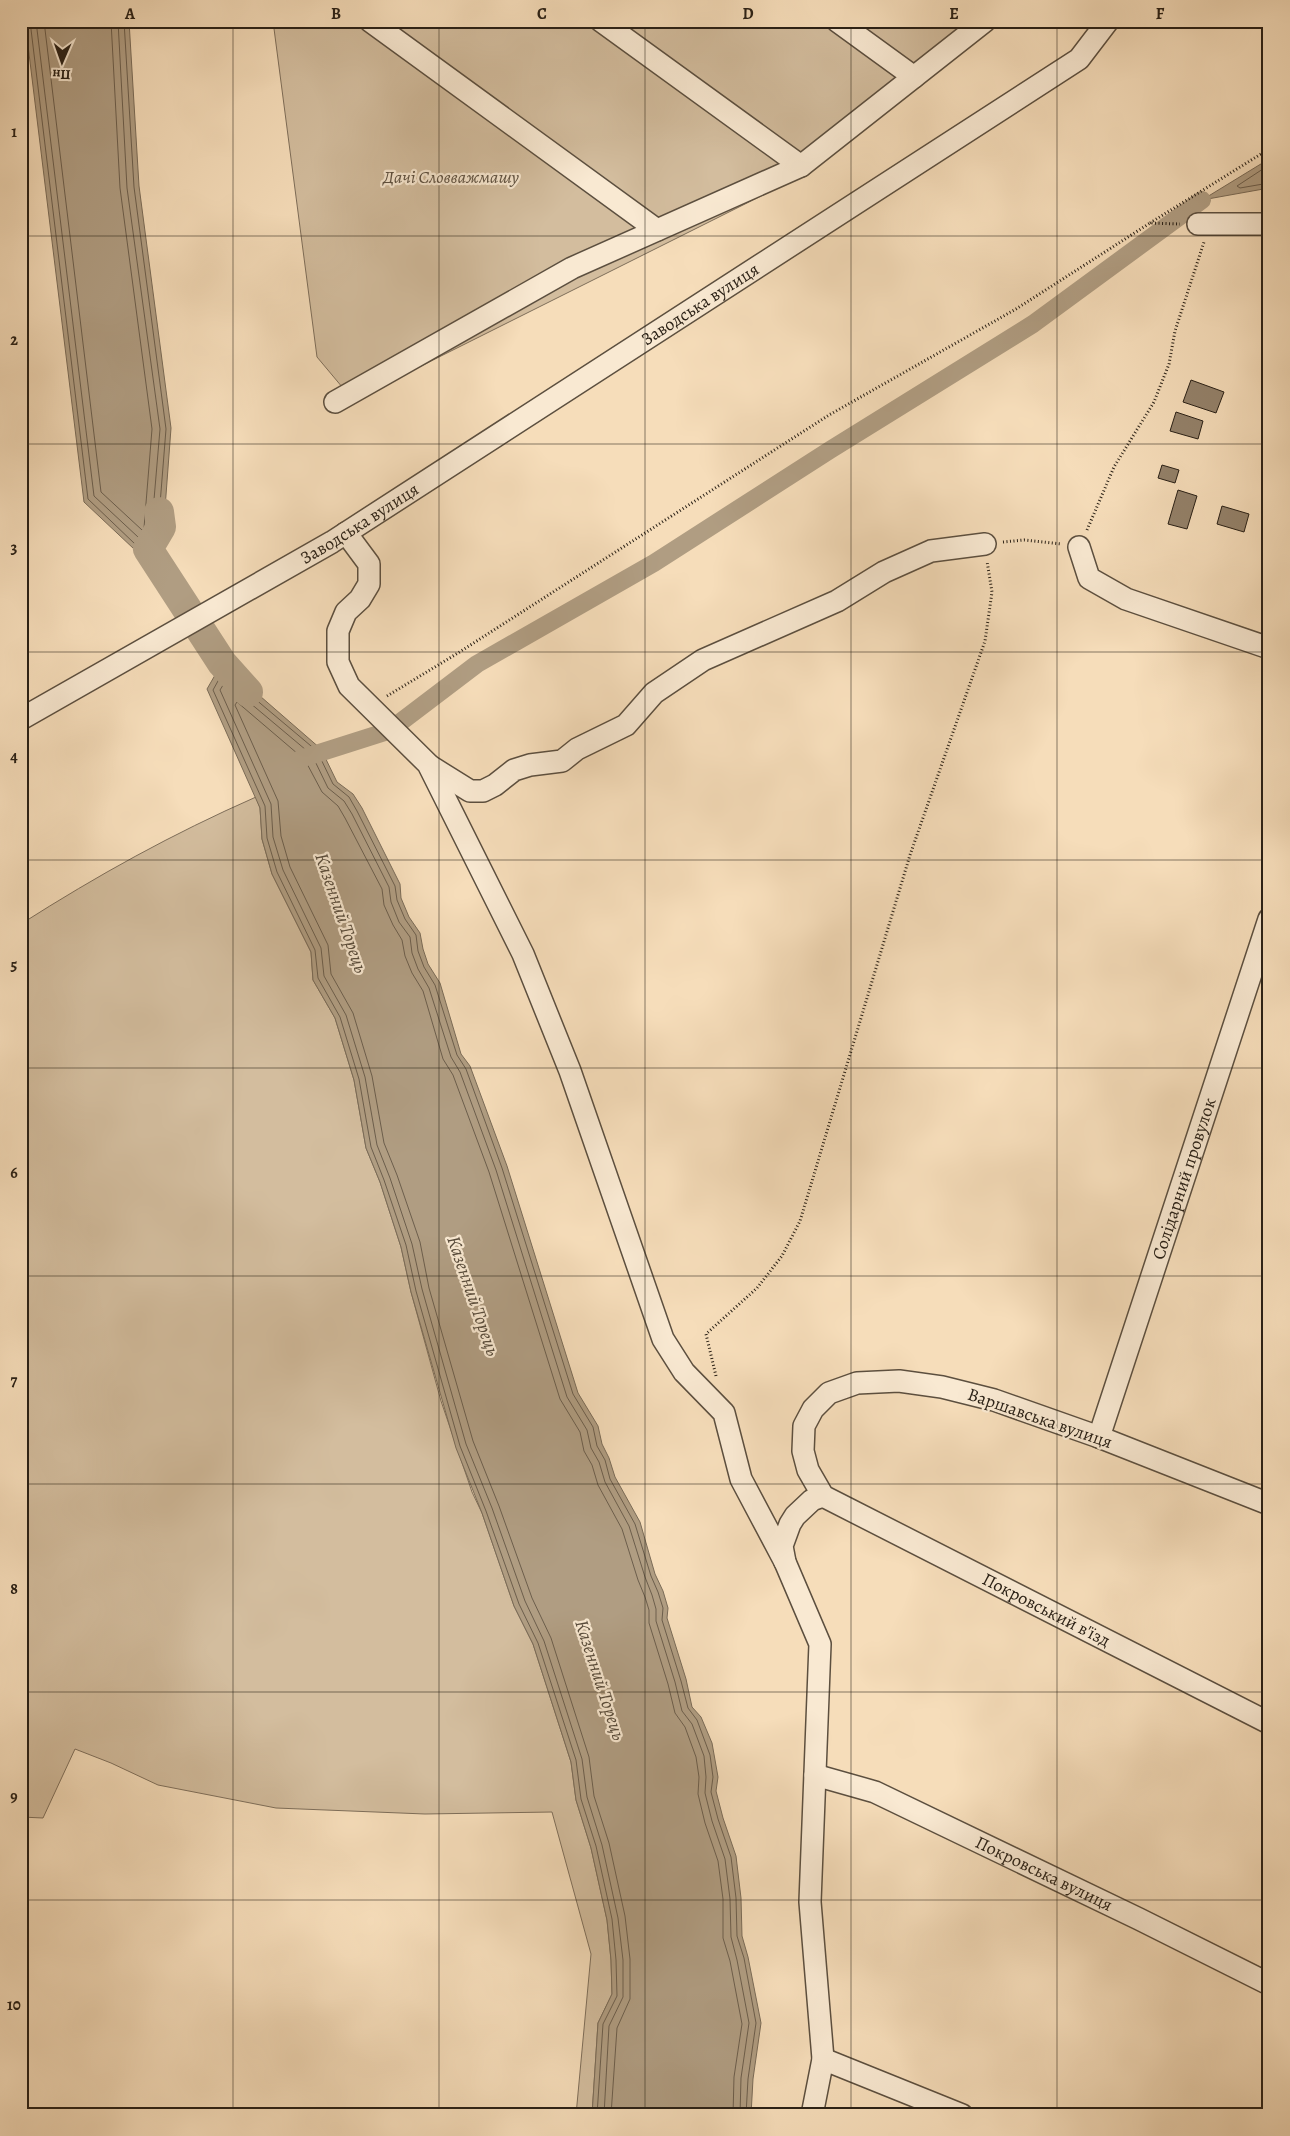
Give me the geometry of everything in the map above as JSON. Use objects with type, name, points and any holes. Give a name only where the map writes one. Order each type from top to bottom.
[{"type":"street","points":[[370,21],[657,230]]},
{"type":"street","points":[[601,21],[801,166]]},
{"type":"street","points":[[837,21],[914,77]]},
{"type":"street","points":[[335,402],[572,268],[801,166],[985,21]]},
{"type":"street","name":"Заводська вулиця","points":[[21,718],[346,533],[1079,59],[1108,21]]},
{"type":"street","points":[[1195,224],[1269,224]]},
{"type":"street","points":[[346,533],[369,564],[369,584],[360,599],[346,612],[338,631],[338,662],[349,686],[428,764],[470,791],[483,791],[495,785],[514,770],[530,765],[562,760],[577,749],[626,725],[654,693],[703,660],[837,601],[884,572],[930,551],[985,544]]},
{"type":"street","points":[[1079,547],[1089,578],[1126,599],[1269,648]]},
{"type":"street","points":[[428,764],[523,954],[570,1071],[663,1340],[684,1372],[724,1413],[741,1479],[784,1562],[820,1644],[810,1902],[823,2059],[812,2115]]},
{"type":"street","name":"Солідарний провулок","points":[[1099,1437],[1269,919]]},
{"type":"street","name":"Варшавська вулиця","points":[[823,1496],[808,1470],[803,1451],[804,1426],[813,1409],[829,1393],[857,1383],[899,1382],[942,1387],[994,1400],[1099,1437],[1269,1504]]},
{"type":"street","points":[[784,1562],[782,1546],[790,1524],[808,1503],[823,1496]]},
{"type":"street","name":"Покровський в'їзд","points":[[823,1496],[1269,1723]]},
{"type":"street","name":"Покровська вулиця","points":[[815,1776],[875,1792],[1267,1979]]},
{"type":"street","points":[[823,2059],[962,2115]]},
{"type":"path","points":[[371,706],[458,654],[829,415],[1016,309],[1269,149]]},
{"type":"path","points":[[716,1378],[706,1334],[757,1288],[782,1256],[800,1221],[910,855],[985,641],[992,592],[985,544],[1024,540],[1079,547],[1114,467],[1154,402],[1169,364],[1195,224],[1150,223]]},
{"type":"green space","name":"Дачі Словважмашу","points":[[273,21],[1000,21],[797,178],[353,400],[317,357]]},
{"type":"green space","points":[[256,797],[260,808],[262,839],[272,874],[311,952],[313,980],[335,1018],[354,1080],[366,1148],[380,1182],[401,1247],[411,1292],[441,1401],[514,1606],[533,1644],[571,1762],[576,1800],[591,1848],[607,1920],[611,1960],[612,1994],[598,2023],[592,2115],[576,2115],[591,1954],[552,1812],[425,1814],[276,1808],[158,1785],[75,1749],[43,1818],[21,1817],[21,924],[136,856]]},
{"type":"water","points":[[25,21],[129,21],[139,186],[171,428],[162,549],[134,549],[84,502]]},
{"type":"water","points":[[1269,159],[1269,188],[1202,200]]},
{"type":"water","points":[[222,663],[321,749],[337,782],[353,794],[362,808],[400,884],[401,898],[409,917],[420,933],[428,964],[440,983],[461,1054],[470,1066],[507,1166],[578,1393],[598,1426],[602,1444],[615,1477],[640,1522],[655,1574],[668,1608],[667,1618],[686,1679],[692,1707],[701,1717],[712,1743],[718,1777],[716,1791],[736,1856],[741,1898],[742,1936],[761,2023],[753,2079],[751,2115],[592,2115],[598,2023],[612,1994],[611,1960],[607,1920],[591,1848],[576,1800],[571,1762],[533,1644],[514,1606],[482,1513],[456,1448],[411,1292],[401,1247],[380,1182],[366,1148],[354,1080],[335,1018],[313,980],[311,952],[272,874],[262,839],[260,808],[207,689]]},
{"type":"building","points":[[1266,245],[1269,245],[1269,271],[1263,271]]},
{"type":"building","points":[[1191,380],[1224,392],[1216,413],[1183,402]]},
{"type":"building","points":[[1176,412],[1203,421],[1198,439],[1170,431]]},
{"type":"building","points":[[1162,465],[1179,470],[1175,483],[1158,478]]},
{"type":"building","points":[[1178,490],[1197,496],[1187,529],[1168,524]]},
{"type":"building","points":[[1222,506],[1249,514],[1244,532],[1217,524]]},
{"type":"waterway","points":[[398,724],[477,664],[654,563],[830,450],[1033,324],[1202,200]]},
{"type":"waterway","name":"Казенний Торець","points":[[159,512],[161,527],[148,549],[222,663],[248,692]]},
{"type":"waterway","points":[[300,759],[385,732]]}]
